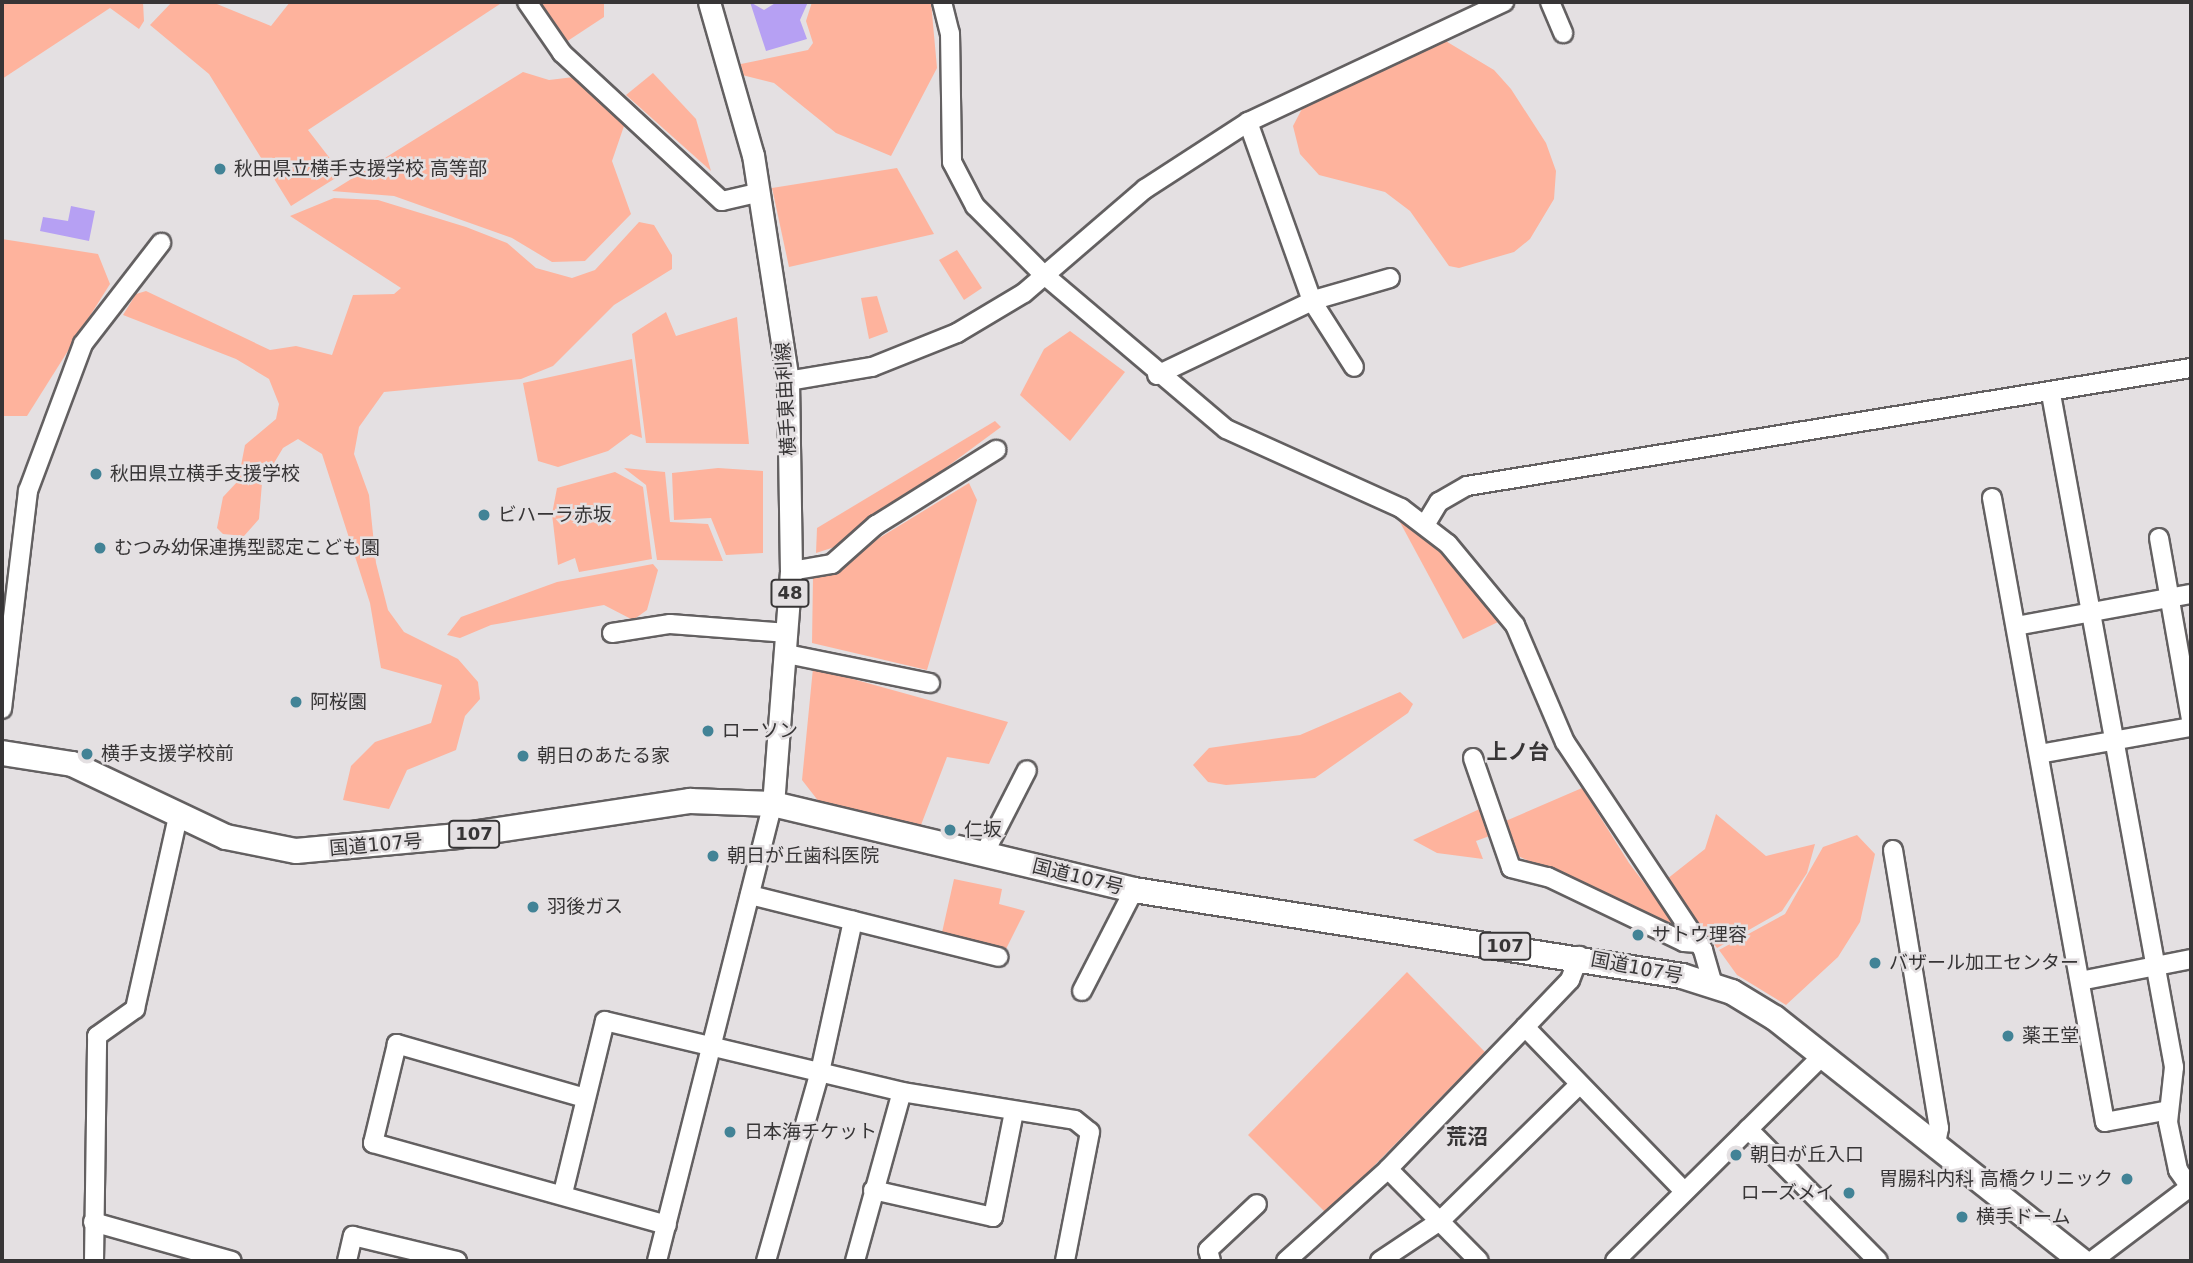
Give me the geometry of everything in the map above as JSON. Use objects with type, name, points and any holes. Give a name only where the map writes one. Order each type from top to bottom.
[{"type":"highway","name":"国道107号","points":[[2,752],[72,764],[177,817],[226,837],[296,851],[458,836],[690,801],[773,804],[1134,890],[1579,956],[1713,985],[1775,1018],[2082,1261]]},
{"type":"main road","name":"横手東由利線","points":[[709,2],[760,192],[788,381],[791,571],[773,804]]},
{"type":"street","points":[[527,2],[562,53],[722,201],[760,192]]},
{"type":"street","points":[[942,2],[950,33],[952,162],[975,206],[1042,273],[1157,375],[1226,429],[1401,508],[1425,525],[1514,625],[1565,742],[1698,943],[1713,985]]},
{"type":"street","points":[[788,381],[872,367],[917,351],[999,310],[1145,189],[1248,121],[1504,2]]},
{"type":"street","points":[[1550,2],[1563,33]]},
{"type":"street","points":[[1248,121],[1312,301],[1354,367]]},
{"type":"street","points":[[2,709],[28,491],[83,344],[160,243]]},
{"type":"street","points":[[1157,375],[1312,301],[1390,278]]},
{"type":"street","points":[[1425,525],[1438,502],[1467,486],[2051,394],[2191,368]]},
{"type":"street","points":[[2051,394],[2174,1067],[2169,1110],[2178,1170],[2191,1186],[2092,1261]]},
{"type":"street","points":[[791,571],[832,564],[876,525],[996,450]]},
{"type":"street","points":[[1992,498],[2105,1122],[2169,1110]]},
{"type":"street","points":[[2159,538],[2191,720]]},
{"type":"street","points":[[2016,626],[2191,594]]},
{"type":"street","points":[[611,633],[670,624],[787,643],[930,683]]},
{"type":"street","points":[[2039,754],[2191,727]]},
{"type":"street","points":[[1473,758],[1511,868],[1548,877],[1684,942],[1698,943]]},
{"type":"street","points":[[984,854],[1027,770]]},
{"type":"street","points":[[657,1261],[773,804]]},
{"type":"street","points":[[94,1261],[97,1036],[135,1009],[177,817]]},
{"type":"street","points":[[1893,850],[1939,1128],[1936,1143]]},
{"type":"street","points":[[1082,991],[1134,890]]},
{"type":"street","points":[[750,895],[998,957]]},
{"type":"street","points":[[766,1261],[820,1072],[853,921]]},
{"type":"street","points":[[1286,1261],[1388,1170],[1570,980],[1579,956]]},
{"type":"street","points":[[2080,981],[2191,959]]},
{"type":"street","points":[[563,1193],[605,1021],[902,1092],[1075,1120],[1090,1132],[1065,1261]]},
{"type":"street","points":[[1525,1027],[1684,1191]]},
{"type":"street","points":[[585,1098],[397,1044],[373,1143],[563,1193],[667,1225]]},
{"type":"street","points":[[1615,1261],[1822,1057]]},
{"type":"street","points":[[1380,1261],[1440,1221],[1579,1085]]},
{"type":"street","points":[[855,1261],[902,1092]]},
{"type":"street","points":[[873,1190],[993,1217],[1014,1112]]},
{"type":"street","points":[[1748,1129],[1878,1261]]},
{"type":"street","points":[[1388,1170],[1479,1261]]},
{"type":"street","points":[[1211,1261],[1208,1250],[1257,1204]]},
{"type":"street","points":[[93,1222],[232,1261]]},
{"type":"street","points":[[347,1261],[353,1236],[457,1261]]},
{"type":"shaded area","points":[[2,2],[143,2],[144,21],[139,29],[110,8],[2,79]]},
{"type":"shaded area","points":[[172,2],[212,2],[271,26],[290,2],[503,2],[308,130],[342,174],[291,206],[209,74],[150,25]]},
{"type":"shaded area","points":[[538,2],[604,2],[604,17],[566,42]]},
{"type":"shaded area","points":[[750,2],[764,10],[777,2],[808,2],[800,20],[807,39],[766,51]]},
{"type":"shaded area","points":[[812,2],[931,2],[937,68],[891,156],[836,133],[774,83],[742,75],[741,64],[808,50],[813,43],[806,21]]},
{"type":"shaded area","points":[[1444,40],[1494,70],[1511,89],[1546,143],[1556,171],[1554,199],[1530,239],[1514,252],[1459,268],[1449,266],[1410,211],[1385,192],[1319,175],[1300,154],[1293,126],[1304,105]]},
{"type":"shaded area","points":[[523,72],[549,80],[574,77],[624,126],[612,161],[631,214],[585,261],[552,262],[512,238],[394,196],[332,191]]},
{"type":"shaded area","points":[[653,73],[696,119],[711,171],[626,95]]},
{"type":"shaded area","points":[[897,168],[934,234],[789,267],[772,188]]},
{"type":"shaded area","points":[[334,198],[378,200],[466,227],[507,243],[536,268],[572,278],[595,270],[639,222],[654,225],[672,255],[672,269],[614,305],[553,366],[521,379],[384,392],[359,427],[354,454],[369,495],[376,563],[388,610],[404,632],[458,659],[478,682],[480,699],[465,716],[456,750],[407,770],[389,809],[343,800],[351,766],[375,742],[431,723],[442,685],[381,668],[370,603],[322,454],[298,439],[283,448],[262,483],[259,519],[244,536],[223,534],[217,528],[223,497],[238,481],[245,445],[276,419],[279,404],[269,379],[236,359],[123,315],[136,294],[146,291],[270,350],[296,346],[332,355],[353,295],[394,294],[401,288],[290,216]]},
{"type":"shaded area","points":[[71,206],[95,211],[89,241],[40,231],[43,217],[68,221]]},
{"type":"shaded area","points":[[2,239],[98,254],[110,284],[27,416],[2,416]]},
{"type":"shaded area","points":[[957,250],[982,288],[964,300],[939,260]]},
{"type":"shaded area","points":[[877,296],[888,332],[869,339],[861,298]]},
{"type":"shaded area","points":[[666,312],[676,336],[737,317],[749,444],[646,443],[632,334]]},
{"type":"shaded area","points":[[1070,331],[1125,372],[1070,441],[1020,395],[1044,349]]},
{"type":"shaded area","points":[[632,359],[642,438],[631,434],[608,451],[558,467],[538,461],[523,383]]},
{"type":"shaded area","points":[[995,421],[1001,427],[841,545],[816,553],[817,528]]},
{"type":"shaded area","points":[[624,468],[665,472],[670,522],[708,524],[723,561],[657,560],[646,485]]},
{"type":"shaded area","points":[[718,468],[763,471],[763,553],[726,555],[711,518],[674,520],[672,473]]},
{"type":"shaded area","points":[[615,472],[643,487],[652,559],[579,572],[575,558],[558,565],[552,514],[557,488]]},
{"type":"shaded area","points":[[969,483],[977,500],[927,670],[812,643],[813,577],[841,571],[863,548]]},
{"type":"shaded area","points":[[1395,513],[1444,553],[1498,622],[1463,639]]},
{"type":"shaded area","points":[[653,564],[658,570],[647,610],[633,620],[604,605],[491,625],[460,638],[447,635],[461,617],[557,582]]},
{"type":"shaded area","points":[[813,668],[1008,722],[989,764],[947,757],[921,825],[823,807],[802,780]]},
{"type":"shaded area","points":[[1400,692],[1413,704],[1408,713],[1315,778],[1226,785],[1208,782],[1193,765],[1209,748],[1300,735]]},
{"type":"shaded area","points":[[1582,788],[1629,863],[1684,936],[1516,855],[1501,823]]},
{"type":"shaded area","points":[[1486,806],[1495,834],[1476,841],[1483,859],[1437,853],[1413,840]]},
{"type":"shaded area","points":[[1716,814],[1766,856],[1815,844],[1807,873],[1782,911],[1717,948],[1667,879],[1705,849]]},
{"type":"shaded area","points":[[1857,835],[1875,854],[1860,922],[1838,957],[1786,1005],[1737,975],[1719,950],[1785,914],[1823,847]]},
{"type":"shaded area","points":[[954,879],[1002,889],[999,904],[1025,911],[1004,953],[941,937]]},
{"type":"shaded area","points":[[1407,972],[1485,1052],[1327,1214],[1248,1135]]},
{"type":"place","name":"秋田県立横手支援学校 高等部","points":[[220,169]]},
{"type":"place","name":"秋田県立横手支援学校","points":[[96,474]]},
{"type":"place","name":"ビハーラ赤坂","points":[[484,515]]},
{"type":"place","name":"むつみ幼保連携型認定こども園","points":[[100,548]]},
{"type":"place","name":"阿桜園","points":[[296,702]]},
{"type":"place","name":"ローソン","points":[[708,731]]},
{"type":"place","name":"横手支援学校前","points":[[87,754]]},
{"type":"place","name":"朝日のあたる家","points":[[523,756]]},
{"type":"place","name":"仁坂","points":[[950,830]]},
{"type":"place","name":"朝日が丘歯科医院","points":[[713,856]]},
{"type":"place","name":"羽後ガス","points":[[533,907]]},
{"type":"place","name":"サトウ理容","points":[[1638,935]]},
{"type":"place","name":"バザール加工センター","points":[[1875,963]]},
{"type":"place","name":"薬王堂","points":[[2008,1036]]},
{"type":"place","name":"日本海チケット","points":[[730,1132]]},
{"type":"place","name":"朝日が丘入口","points":[[1736,1155]]},
{"type":"place","name":"胃腸科内科 高橋クリニック","points":[[2127,1179]]},
{"type":"place","name":"ローズメイ","points":[[1849,1193]]},
{"type":"place","name":"横手ドーム","points":[[1962,1217]]},
{"type":"district","name":"上ノ台","points":[[1518,752]]},
{"type":"district","name":"荒沼","points":[[1467,1137]]}]
